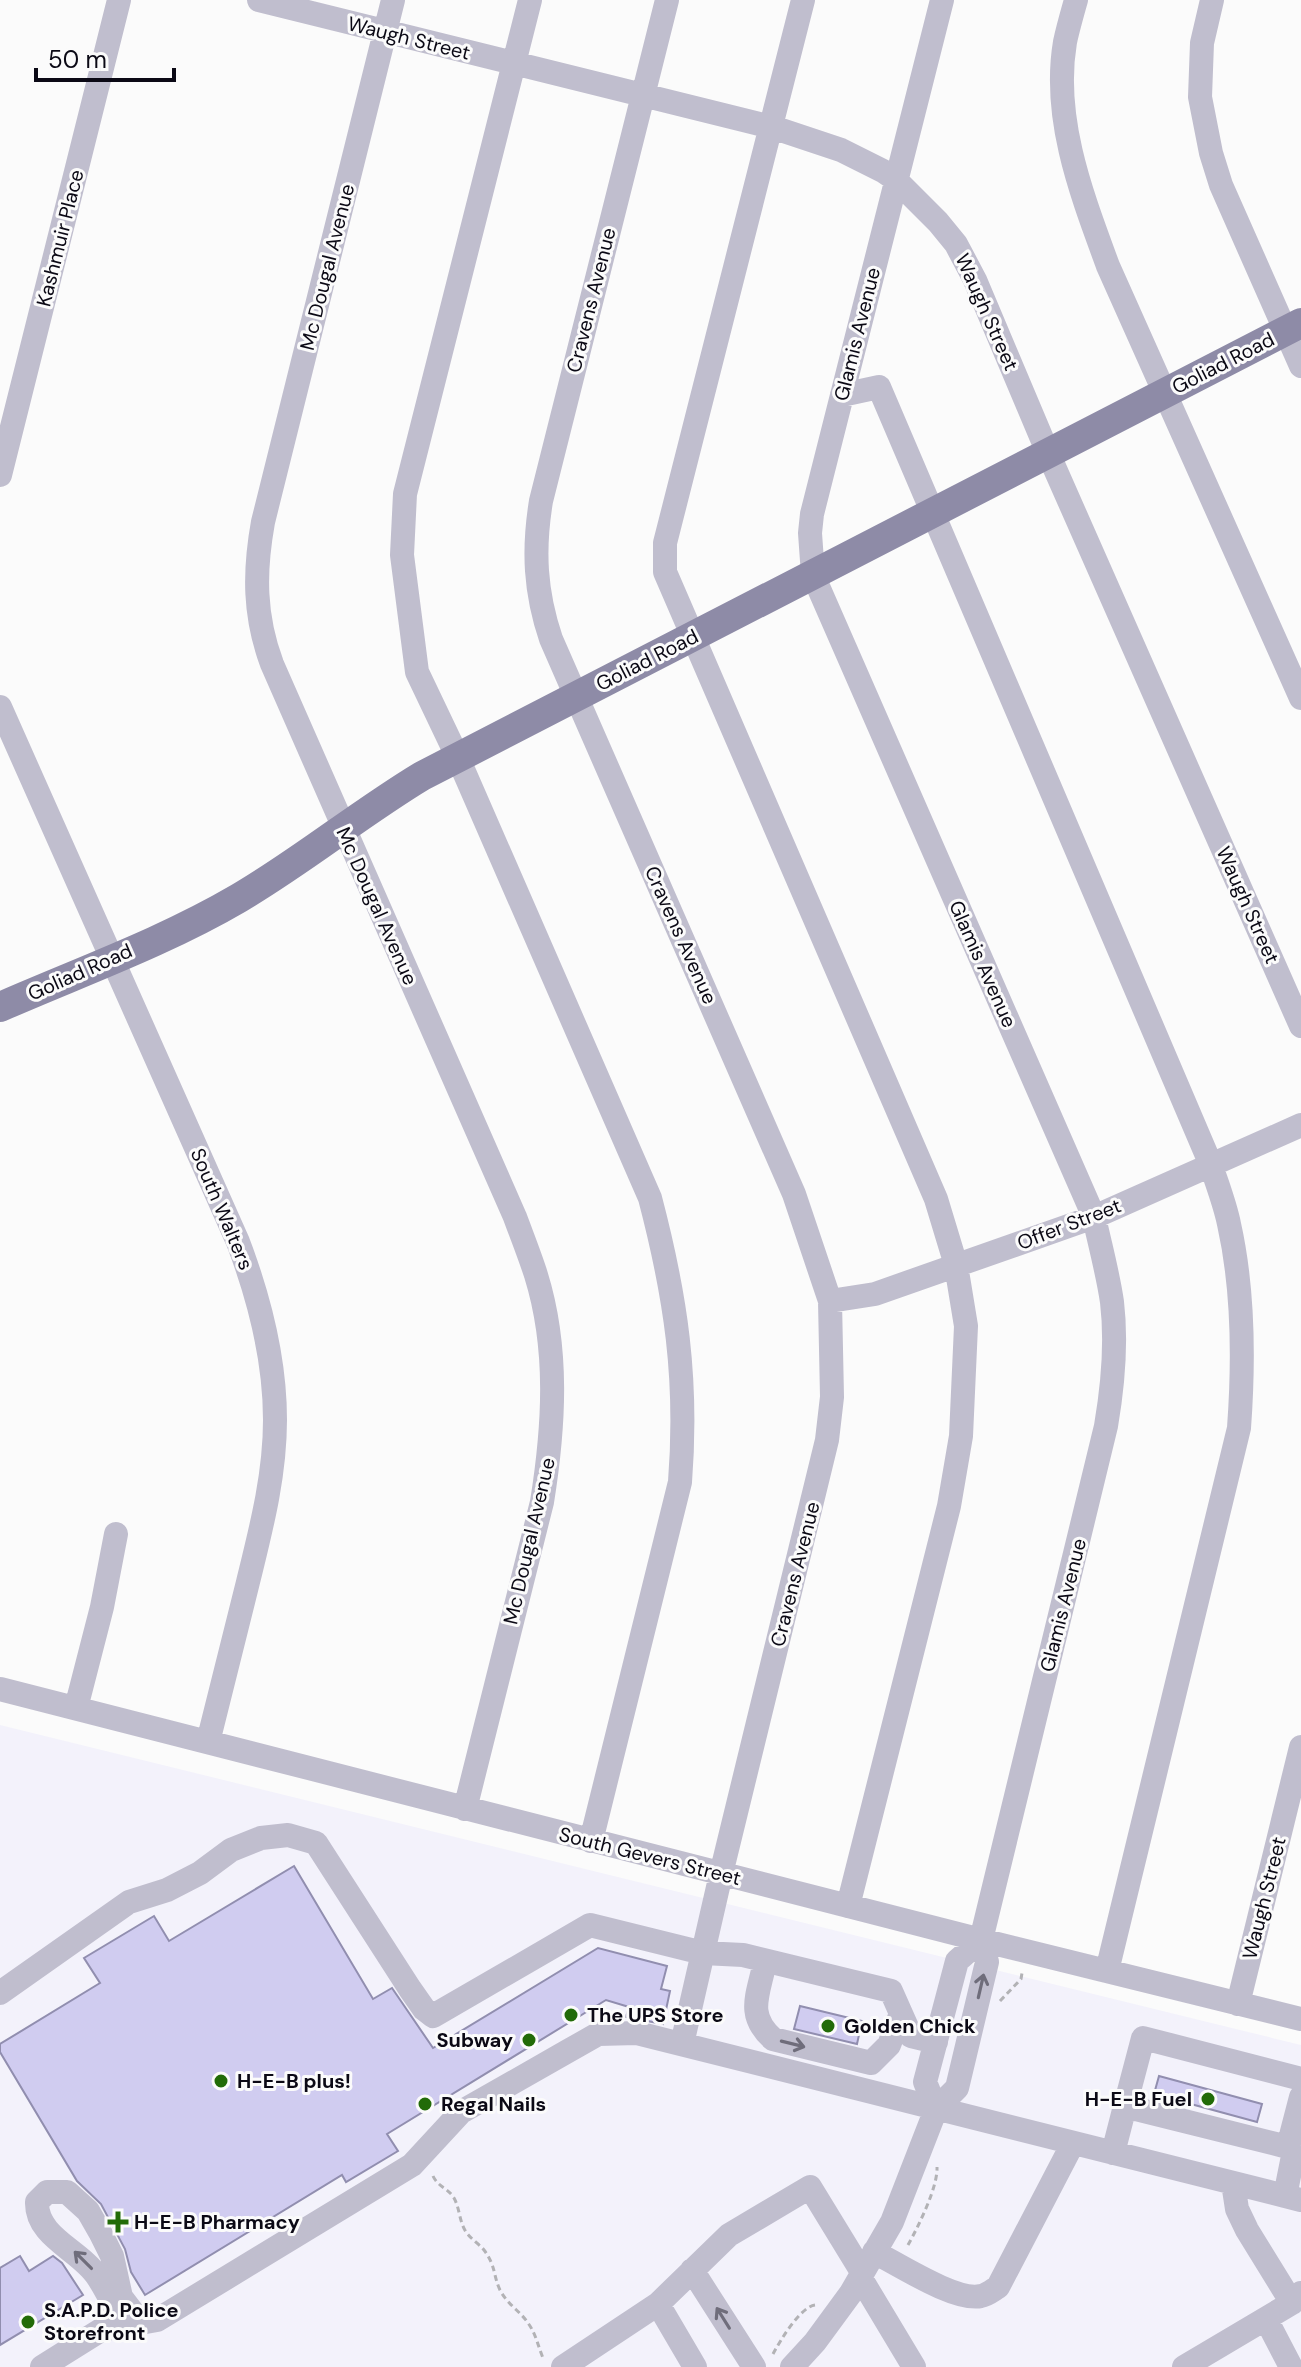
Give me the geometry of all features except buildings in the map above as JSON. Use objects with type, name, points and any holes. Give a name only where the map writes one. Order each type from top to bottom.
[{"type":"main road","name":"Goliad Road","points":[[0,1007],[204,917],[239,898],[378,803],[458,758],[1293,327]]},
{"type":"street","name":"Kashmuir Place","points":[[0,475],[119,0]]},
{"type":"street","name":"Waugh Street","points":[[259,0],[772,127],[841,150],[896,180],[956,244],[975,280],[1301,1026]]},
{"type":"street","name":"Mc Dougal Avenue","points":[[393,0],[263,522],[255,583],[264,644],[515,1217],[537,1277],[551,1359],[553,1407],[550,1455],[542,1502],[465,1809]]},
{"type":"street","points":[[530,0],[405,494],[402,555],[417,672],[458,758],[650,1198],[666,1258],[680,1343],[685,1424],[680,1482],[591,1841]]},
{"type":"street","name":"Cravens Avenue","points":[[667,0],[541,501],[535,568],[541,608],[551,639],[794,1194],[830,1301],[832,1397],[827,1440],[682,2044]]},
{"type":"street","points":[[803,0],[665,543],[665,572],[936,1199],[956,1265],[966,1326],[961,1436],[949,1506],[848,1906]]},
{"type":"street","name":"Glamis Avenue","points":[[942,0],[812,514],[813,575],[1094,1217],[1113,1315],[1113,1385],[1106,1426],[981,1940]]},
{"type":"street","points":[[1076,0],[1065,44],[1063,98],[1072,160],[1108,266],[1301,698]]},
{"type":"street","points":[[1212,0],[1202,43],[1200,97],[1211,153],[1221,185],[1293,327],[1301,366]]},
{"type":"street","points":[[842,395],[879,387],[1211,1165],[1229,1223],[1240,1294],[1244,1367],[1239,1428],[1107,1971]]},
{"type":"street","name":"South Walters","points":[[0,707],[243,1256],[266,1329],[273,1374],[273,1466],[265,1512],[208,1742]]},
{"type":"street","name":"Offer Street","points":[[830,1301],[875,1294],[1094,1217],[1301,1125]]},
{"type":"street","points":[[76,1708],[102,1607],[116,1534]]},
{"type":"street","name":"South Gevers Street","points":[[0,1689],[1301,2019]]},
{"type":"street","name":"Waugh Street","points":[[1238,2004],[1301,1747]]},
{"type":"street","points":[[0,1993],[129,1902],[167,1890],[200,1873],[231,1850],[261,1838],[288,1835],[316,1843],[410,1989],[433,2016],[590,1925],[703,1953],[743,1955],[891,1991],[911,2036],[936,2042]]},
{"type":"street","points":[[692,2270],[772,2364],[815,2342],[892,2222],[936,2109],[957,2088],[987,1962],[981,1940],[957,1961],[925,2082],[936,2109]]},
{"type":"street","points":[[765,1961],[755,2014],[761,2028],[773,2039],[871,2063],[889,2045],[900,2016]]},
{"type":"street","points":[[42,2367],[101,2330],[157,2320],[412,2165],[461,2112],[598,2034],[637,2033],[1293,2198],[1293,2156],[1288,2147],[1301,2097]]},
{"type":"street","points":[[1113,2153],[1143,2038],[1301,2079]]},
{"type":"street","points":[[1124,2110],[1136,2109],[1288,2147]]},
{"type":"street","points":[[865,2267],[967,2297],[983,2296],[998,2287],[1073,2143]]},
{"type":"street","points":[[1184,2367],[1297,2298],[1247,2230],[1237,2209],[1233,2183]]},
{"type":"street","points":[[563,2367],[658,2304],[729,2235],[810,2187],[865,2267],[914,2367]]},
{"type":"street","points":[[47,2192],[67,2192],[88,2211],[112,2256],[121,2297],[132,2324],[96,2274],[43,2226],[36,2213],[37,2202],[47,2192]]},
{"type":"street","points":[[658,2304],[695,2367]]},
{"type":"street","points":[[1266,2319],[1291,2367]]},
{"type":"path","points":[[418,2158],[428,2167],[437,2184],[448,2189],[456,2201],[458,2218],[468,2236],[482,2247],[495,2267],[499,2288],[512,2309],[526,2320],[549,2367]]},
{"type":"path","points":[[772,2364],[783,2332],[792,2327],[805,2309],[813,2304],[821,2308]]},
{"type":"shaded area","points":[[0,1725],[1301,2045],[1301,2367],[0,2367]]},
{"type":"place","name":"The UPS Store","points":[[571,2015]]},
{"type":"place","name":"Golden Chick","points":[[828,2026]]},
{"type":"place","name":"Subway","points":[[529,2040]]},
{"type":"place","name":"H-E-B plus!","points":[[221,2081]]},
{"type":"place","name":"H-E-B Fuel","points":[[1208,2099]]},
{"type":"place","name":"Regal Nails","points":[[425,2104]]},
{"type":"place","name":"H-E-B Pharmacy","points":[[118,2222]]},
{"type":"place","name":"S.A.P.D. Police Storefront","points":[[28,2322]]}]
